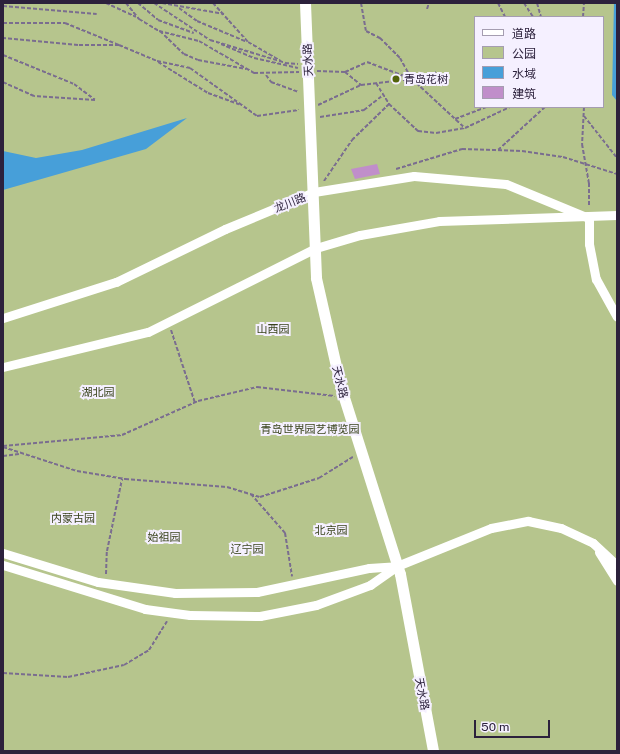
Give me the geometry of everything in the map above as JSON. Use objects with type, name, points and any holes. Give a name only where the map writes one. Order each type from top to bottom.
[{"type":"street","name":"天水路","points":[[305,3],[314,192],[316,278],[344,398],[397,566],[433,751]]},
{"type":"street","name":"龙川路","points":[[3,318],[116,282],[225,229],[314,192],[414,176],[506,184],[589,218]]},
{"type":"street","points":[[3,367],[148,332],[316,248],[360,235],[439,221],[589,218],[617,215]]},
{"type":"street","points":[[589,218],[589,244],[596,279],[617,317]]},
{"type":"street","points":[[3,565],[146,609],[171,613],[260,616],[316,605],[370,585],[397,566],[491,528],[528,521],[561,528],[594,543],[617,565]]},
{"type":"street","points":[[594,543],[617,581]]},
{"type":"street","points":[[3,553],[105,583],[176,593],[257,592],[369,568],[397,566]]},
{"type":"path","points":[[106,3],[159,30],[199,41],[247,69]]},
{"type":"path","points":[[126,3],[139,19]]},
{"type":"path","points":[[138,3],[158,20],[218,42],[254,58],[288,66]]},
{"type":"path","points":[[154,3],[197,34]]},
{"type":"path","points":[[162,3],[179,8],[225,14]]},
{"type":"path","points":[[213,3],[225,14],[248,42]]},
{"type":"path","points":[[361,3],[366,30],[380,38],[400,58],[412,79],[465,128]]},
{"type":"path","points":[[427,9],[428,3]]},
{"type":"path","points":[[498,3],[504,16]]},
{"type":"path","points":[[524,3],[532,16]]},
{"type":"path","points":[[536,3],[541,16]]},
{"type":"path","points":[[583,16],[584,3]]},
{"type":"path","points":[[3,6],[97,14]]},
{"type":"path","points":[[179,8],[197,21],[248,42],[286,63]]},
{"type":"path","points":[[3,23],[65,23],[157,61],[208,93],[241,104]]},
{"type":"path","points":[[159,30],[184,54],[198,60],[247,69],[266,75],[271,82],[309,95]]},
{"type":"path","points":[[3,38],[78,45],[118,45]]},
{"type":"path","points":[[218,42],[308,69]]},
{"type":"path","points":[[3,55],[74,84],[95,100],[34,96],[3,82]]},
{"type":"path","points":[[157,61],[190,68],[257,116],[364,110],[383,94]]},
{"type":"path","points":[[266,75],[269,72],[308,69],[345,72],[367,62],[412,79]]},
{"type":"path","points":[[345,72],[361,85]]},
{"type":"path","points":[[310,113],[361,85],[412,79],[436,72]]},
{"type":"path","points":[[376,83],[389,104],[418,131],[436,133],[465,128],[508,108]]},
{"type":"path","points":[[314,192],[352,140],[389,104]]},
{"type":"path","points":[[454,119],[484,108]]},
{"type":"path","points":[[498,150],[543,108]]},
{"type":"path","points":[[584,108],[582,144],[589,183],[589,218]]},
{"type":"path","points":[[584,115],[617,158]]},
{"type":"path","points":[[392,179],[394,170],[402,165],[462,149],[498,150],[563,157],[617,174]]},
{"type":"path","points":[[168,322],[195,403]]},
{"type":"path","points":[[3,446],[122,434],[195,403],[257,387],[344,398]]},
{"type":"path","points":[[3,446],[20,454],[77,471],[122,479],[227,487],[260,497],[318,478],[361,452]]},
{"type":"path","points":[[3,456],[20,454]]},
{"type":"path","points":[[105,583],[107,551],[122,479]]},
{"type":"path","points":[[251,494],[285,533],[294,585]]},
{"type":"path","points":[[3,673],[68,677],[124,665],[149,650],[161,635],[171,613]]},
{"type":"green space","name":"青岛世界园艺博览园","points":[[3,3],[617,3],[617,751],[3,751]]},
{"type":"water","points":[[614,3],[617,3],[617,101],[612,95]]},
{"type":"water","points":[[187,118],[146,149],[3,190],[3,151],[36,158],[82,150]]},
{"type":"building","points":[[377,164],[380,174],[355,179],[351,169]]},
{"type":"place","name":"青岛花树","points":[[396,79]]},
{"type":"park label","name":"山西园","points":[[273,329]]},
{"type":"park label","name":"湖北园","points":[[98,392]]},
{"type":"park label","name":"内蒙古园","points":[[73,518]]},
{"type":"park label","name":"北京园","points":[[331,530]]},
{"type":"park label","name":"始祖园","points":[[164,537]]},
{"type":"park label","name":"辽宁园","points":[[247,549]]}]
